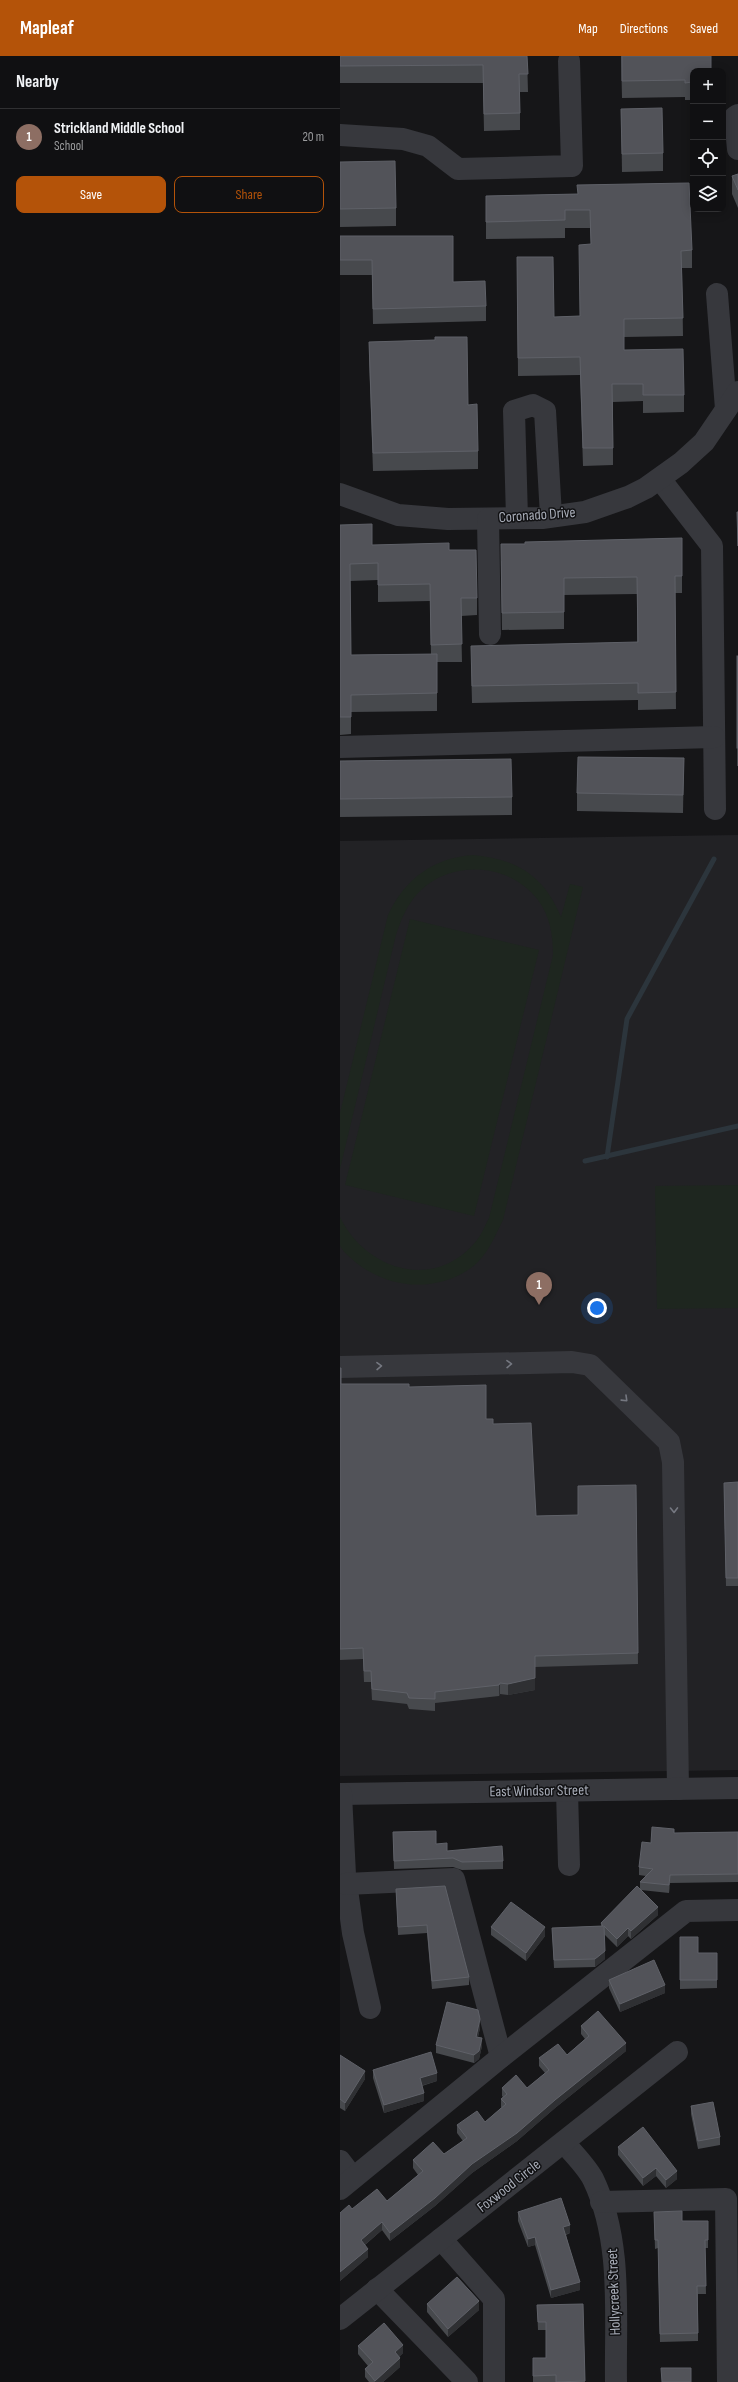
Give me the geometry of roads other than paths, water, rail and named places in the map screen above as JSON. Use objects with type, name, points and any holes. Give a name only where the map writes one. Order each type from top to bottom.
[{"type":"street","points":[[340,135],[409,141],[428,146],[458,169],[572,166],[569,62]]},
{"type":"street","points":[[738,115],[735,117],[738,149]]},
{"type":"street","points":[[717,294],[726,409]]},
{"type":"street","name":"Coronado Drive","points":[[340,494],[398,515],[448,519],[516,518],[585,512],[628,498],[660,479],[704,442],[738,392]]},
{"type":"street","points":[[516,518],[514,411],[533,405],[545,411],[548,437],[551,516]]},
{"type":"street","points":[[660,479],[712,546],[715,809]]},
{"type":"street","points":[[488,519],[490,634]]},
{"type":"street","points":[[340,748],[714,737]]},
{"type":"street","points":[[340,1367],[572,1362],[590,1365],[669,1442],[673,1469],[678,1789]]},
{"type":"street","name":"East Windsor Street","points":[[340,1794],[738,1788]]},
{"type":"street","points":[[568,1791],[569,1865]]},
{"type":"street","points":[[340,1794],[346,1884],[353,1933],[370,2008]]},
{"type":"street","points":[[346,1884],[454,1879],[501,2057]]},
{"type":"street","points":[[340,2161],[347,2184],[501,2057],[686,1911],[738,1910]]},
{"type":"street","name":"Foxwood Circle","points":[[340,2319],[677,2052]]},
{"type":"street","name":"Hollycreek Street","points":[[564,2143],[592,2179],[601,2202],[614,2254],[616,2382]]},
{"type":"street","points":[[601,2202],[726,2199],[728,2382]]},
{"type":"street","points":[[441,2240],[494,2299],[494,2382]]},
{"type":"street","points":[[378,2289],[467,2382]]},
{"type":"waterway","points":[[607,1157],[627,1019],[714,859]]},
{"type":"waterway","points":[[585,1161],[738,1126]]},
{"type":"place","name":"Strickland Middle School","points":[[539,1305]]}]
